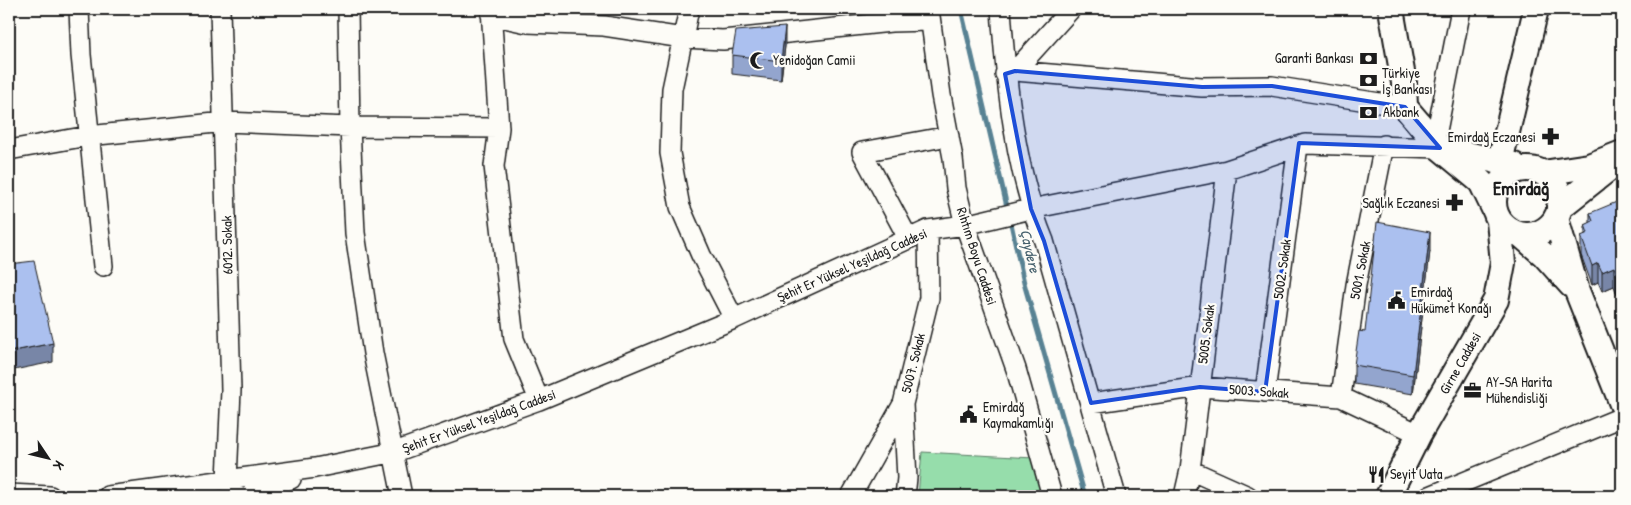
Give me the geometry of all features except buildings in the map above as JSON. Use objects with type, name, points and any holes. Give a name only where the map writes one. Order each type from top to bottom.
[{"type":"main road","points":[[1391,9],[1404,83],[1405,106],[1438,144],[1480,182],[1497,216],[1512,232],[1521,235],[1544,255],[1577,292]]},
{"type":"main road","points":[[1500,162],[1536,9]]},
{"type":"main road","points":[[1438,144],[1538,171],[1557,188],[1558,213],[1577,292],[1622,404]]},
{"type":"main road","points":[[1497,216],[1495,192],[1505,177],[1523,169],[1538,171],[1589,166],[1622,153]]},
{"type":"main road","points":[[1521,235],[1541,232],[1550,226],[1558,213],[1622,158]]},
{"type":"main road","name":"Girne Caddesi","points":[[1388,496],[1419,434],[1496,300],[1503,263],[1497,216]]},
{"type":"street","points":[[79,9],[80,55],[103,266]]},
{"type":"street","name":"6012. Sokak","points":[[220,9],[225,122],[231,390],[231,488]]},
{"type":"street","points":[[348,9],[350,127],[355,233],[373,353],[395,452],[402,496]]},
{"type":"street","points":[[689,9],[672,89],[670,153],[680,207],[701,255],[734,318]]},
{"type":"street","points":[[1001,9],[1031,209],[1044,241],[1116,496]]},
{"type":"street","points":[[1010,72],[1071,9]]},
{"type":"street","points":[[1438,144],[1461,9]]},
{"type":"street","points":[[539,400],[514,339],[494,166],[499,128],[491,12],[527,23],[604,26],[683,38],[723,40],[891,22],[930,15]]},
{"type":"street","name":"Rıhtım Boyu Caddesi","points":[[930,15],[956,188],[965,225],[1016,369],[1052,496]]},
{"type":"street","points":[[1010,72],[1202,87],[1272,86],[1405,106]]},
{"type":"street","points":[[9,150],[88,136],[225,122],[350,127],[499,128]]},
{"type":"street","points":[[908,238],[862,152],[949,136]]},
{"type":"street","name":"Şehit Er Yüksel Yeşildağ Caddesi","points":[[315,468],[395,452],[539,400],[734,318],[928,230],[965,225],[1031,209],[1227,170],[1305,144],[1438,144]]},
{"type":"street","name":"5001. Sokak","points":[[1342,397],[1356,285],[1384,145]]},
{"type":"street","name":"5002. Sokak","points":[[1265,392],[1298,146]]},
{"type":"street","name":"5005. Sokak","points":[[1184,496],[1190,470],[1227,170]]},
{"type":"street","name":"5007. Sokak","points":[[905,496],[907,478],[903,404],[929,298],[928,230]]},
{"type":"street","name":"5003. Sokak","points":[[1091,403],[1200,387],[1342,397],[1419,434]]},
{"type":"street","points":[[851,496],[903,404]]},
{"type":"street","points":[[1430,496],[1622,417]]},
{"type":"street","points":[[108,496],[231,488],[315,468]]},
{"type":"street","points":[[249,496],[315,468]]},
{"type":"street","points":[[1190,470],[1248,496]]},
{"type":"street","points":[[9,494],[50,496]]},
{"type":"highlighted area","points":[[1015,71],[1202,87],[1272,86],[1405,107],[1440,148],[1299,143],[1265,392],[1200,387],[1091,403],[1044,241],[1031,209],[1005,74]]},
{"type":"green space","points":[[922,452],[1034,458],[1043,496],[918,496]]},
{"type":"waterway","name":"Çaydere","points":[[961,9],[1008,211]]},
{"type":"waterway","name":"Çaydere","points":[[1010,219],[1024,283],[1085,496]]},
{"type":"place","name":"Garanti Bankası","points":[[1368,58]]},
{"type":"place","name":"Yenidoğan Camii","points":[[759,60]]},
{"type":"place","name":"Türkiye İş Bankası","points":[[1368,81]]},
{"type":"place","name":"Akbank","points":[[1369,112]]},
{"type":"place","name":"Emirdağ Eczanesi","points":[[1550,137]]},
{"type":"place","name":"Sağlık Eczanesi","points":[[1454,203]]},
{"type":"place","name":"Emirdağ Hükümet Konağı","points":[[1397,300]]},
{"type":"place","name":"AY-SA Harita Mühendisliği","points":[[1472,390]]},
{"type":"place","name":"Emirdağ Kaymakamlığı","points":[[969,415]]},
{"type":"place","name":"Seyit Uata","points":[[1376,474]]},
{"type":"district","name":"Emirdağ","points":[[1521,188]]}]
